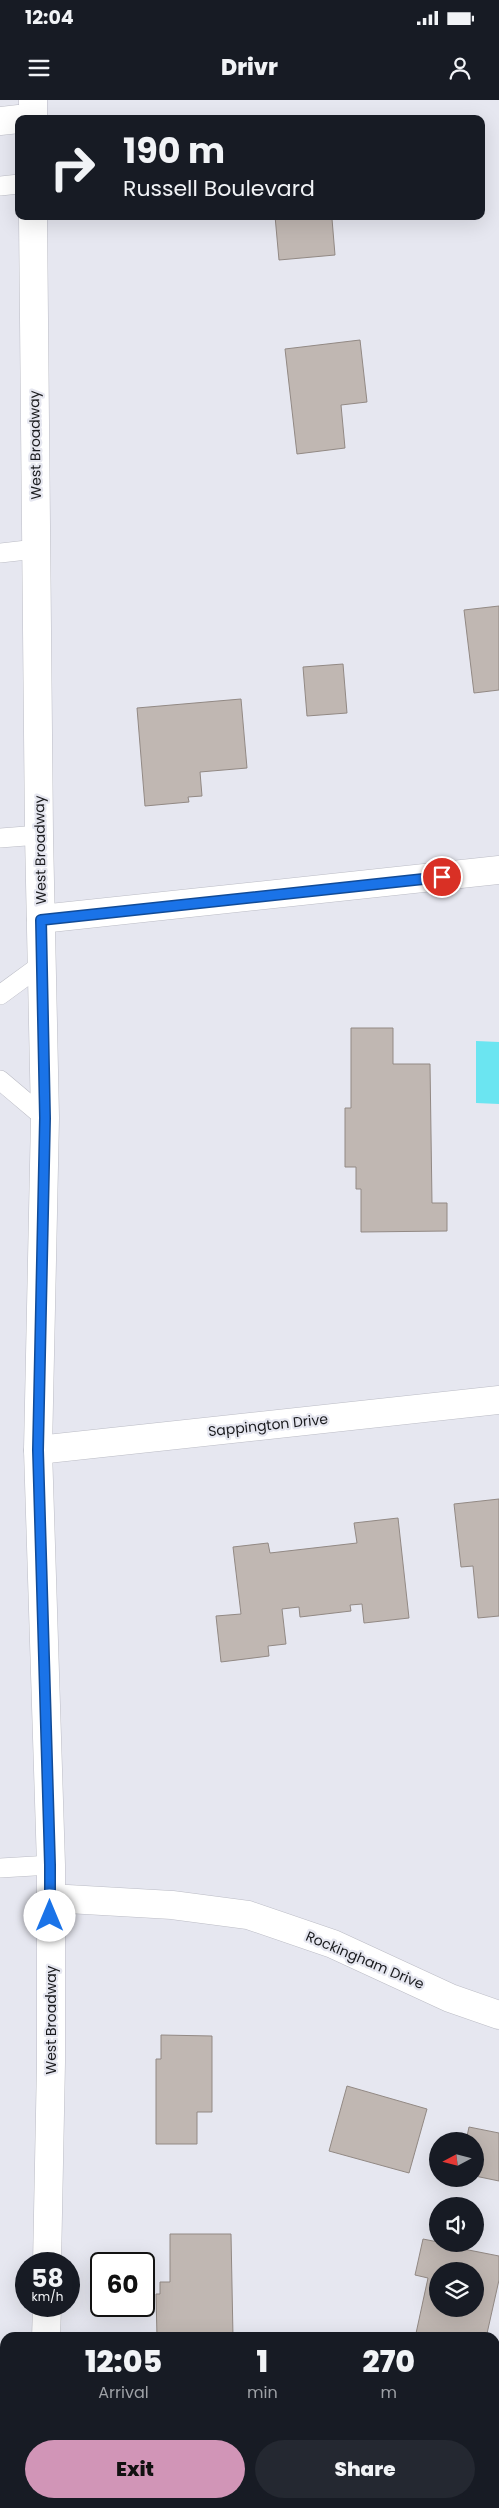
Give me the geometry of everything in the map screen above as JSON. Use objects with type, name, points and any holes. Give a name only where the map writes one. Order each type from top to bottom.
[{"type":"main road","points":[[0,121],[15,118]]},
{"type":"main road","name":"West Broadway","points":[[33,220],[39,835],[45,1118],[38,1450],[50,1865],[51,2062],[48,2252]]},
{"type":"main road","points":[[41,920],[499,870]]},
{"type":"main road","name":"Sappington Drive","points":[[38,1450],[499,1400]]},
{"type":"main road","name":"Rockingham Drive","points":[[50,1898],[172,1905],[248,1915],[333,1944],[450,1998],[499,2015]]},
{"type":"main road","points":[[46,2332],[47,2317]]},
{"type":"lane","points":[[0,186],[15,184]]},
{"type":"lane","points":[[0,553],[36,549]]},
{"type":"lane","points":[[0,838],[39,835]]},
{"type":"lane","points":[[0,995],[41,965]]},
{"type":"lane","points":[[0,1080],[45,1118]]},
{"type":"lane","points":[[0,1868],[50,1865]]},
{"type":"water","points":[[476,1041],[499,1042],[499,1104],[476,1103]]},
{"type":"building","points":[[275,220],[332,220],[335,255],[279,260]]},
{"type":"building","points":[[360,340],[367,402],[341,405],[345,448],[297,454],[285,349]]},
{"type":"building","points":[[499,606],[499,690],[474,693],[464,610]]},
{"type":"building","points":[[343,664],[347,713],[307,716],[303,667]]},
{"type":"building","points":[[241,699],[247,768],[200,772],[202,796],[188,797],[189,802],[145,806],[137,708]]},
{"type":"building","points":[[351,1028],[393,1028],[393,1064],[430,1064],[432,1203],[447,1203],[447,1231],[361,1232],[361,1189],[356,1189],[356,1167],[345,1167],[345,1108],[351,1108]]},
{"type":"building","points":[[499,1499],[499,1616],[478,1618],[473,1566],[461,1567],[454,1504]]},
{"type":"building","points":[[398,1518],[409,1618],[364,1623],[362,1604],[350,1605],[351,1611],[300,1617],[299,1607],[282,1609],[286,1644],[268,1646],[269,1656],[221,1662],[216,1616],[241,1614],[233,1547],[268,1543],[270,1553],[357,1543],[354,1523]]},
{"type":"building","points":[[161,2035],[212,2036],[212,2112],[197,2112],[197,2144],[156,2144],[156,2059],[161,2059]]},
{"type":"building","points":[[347,2086],[427,2109],[409,2173],[329,2151]]},
{"type":"building","points":[[469,2127],[499,2133],[499,2181],[484,2178],[484,2132],[468,2132]]},
{"type":"building","points":[[170,2234],[231,2234],[233,2332],[157,2332],[156,2294],[160,2294],[160,2282],[170,2282]]},
{"type":"building","points":[[423,2239],[429,2240],[429,2252],[479,2252],[499,2256],[499,2280],[487,2332],[416,2332],[428,2278],[415,2275]]},
{"type":"route","points":[[50,1916],[38,1450],[45,1118],[41,920],[442,877]]}]
